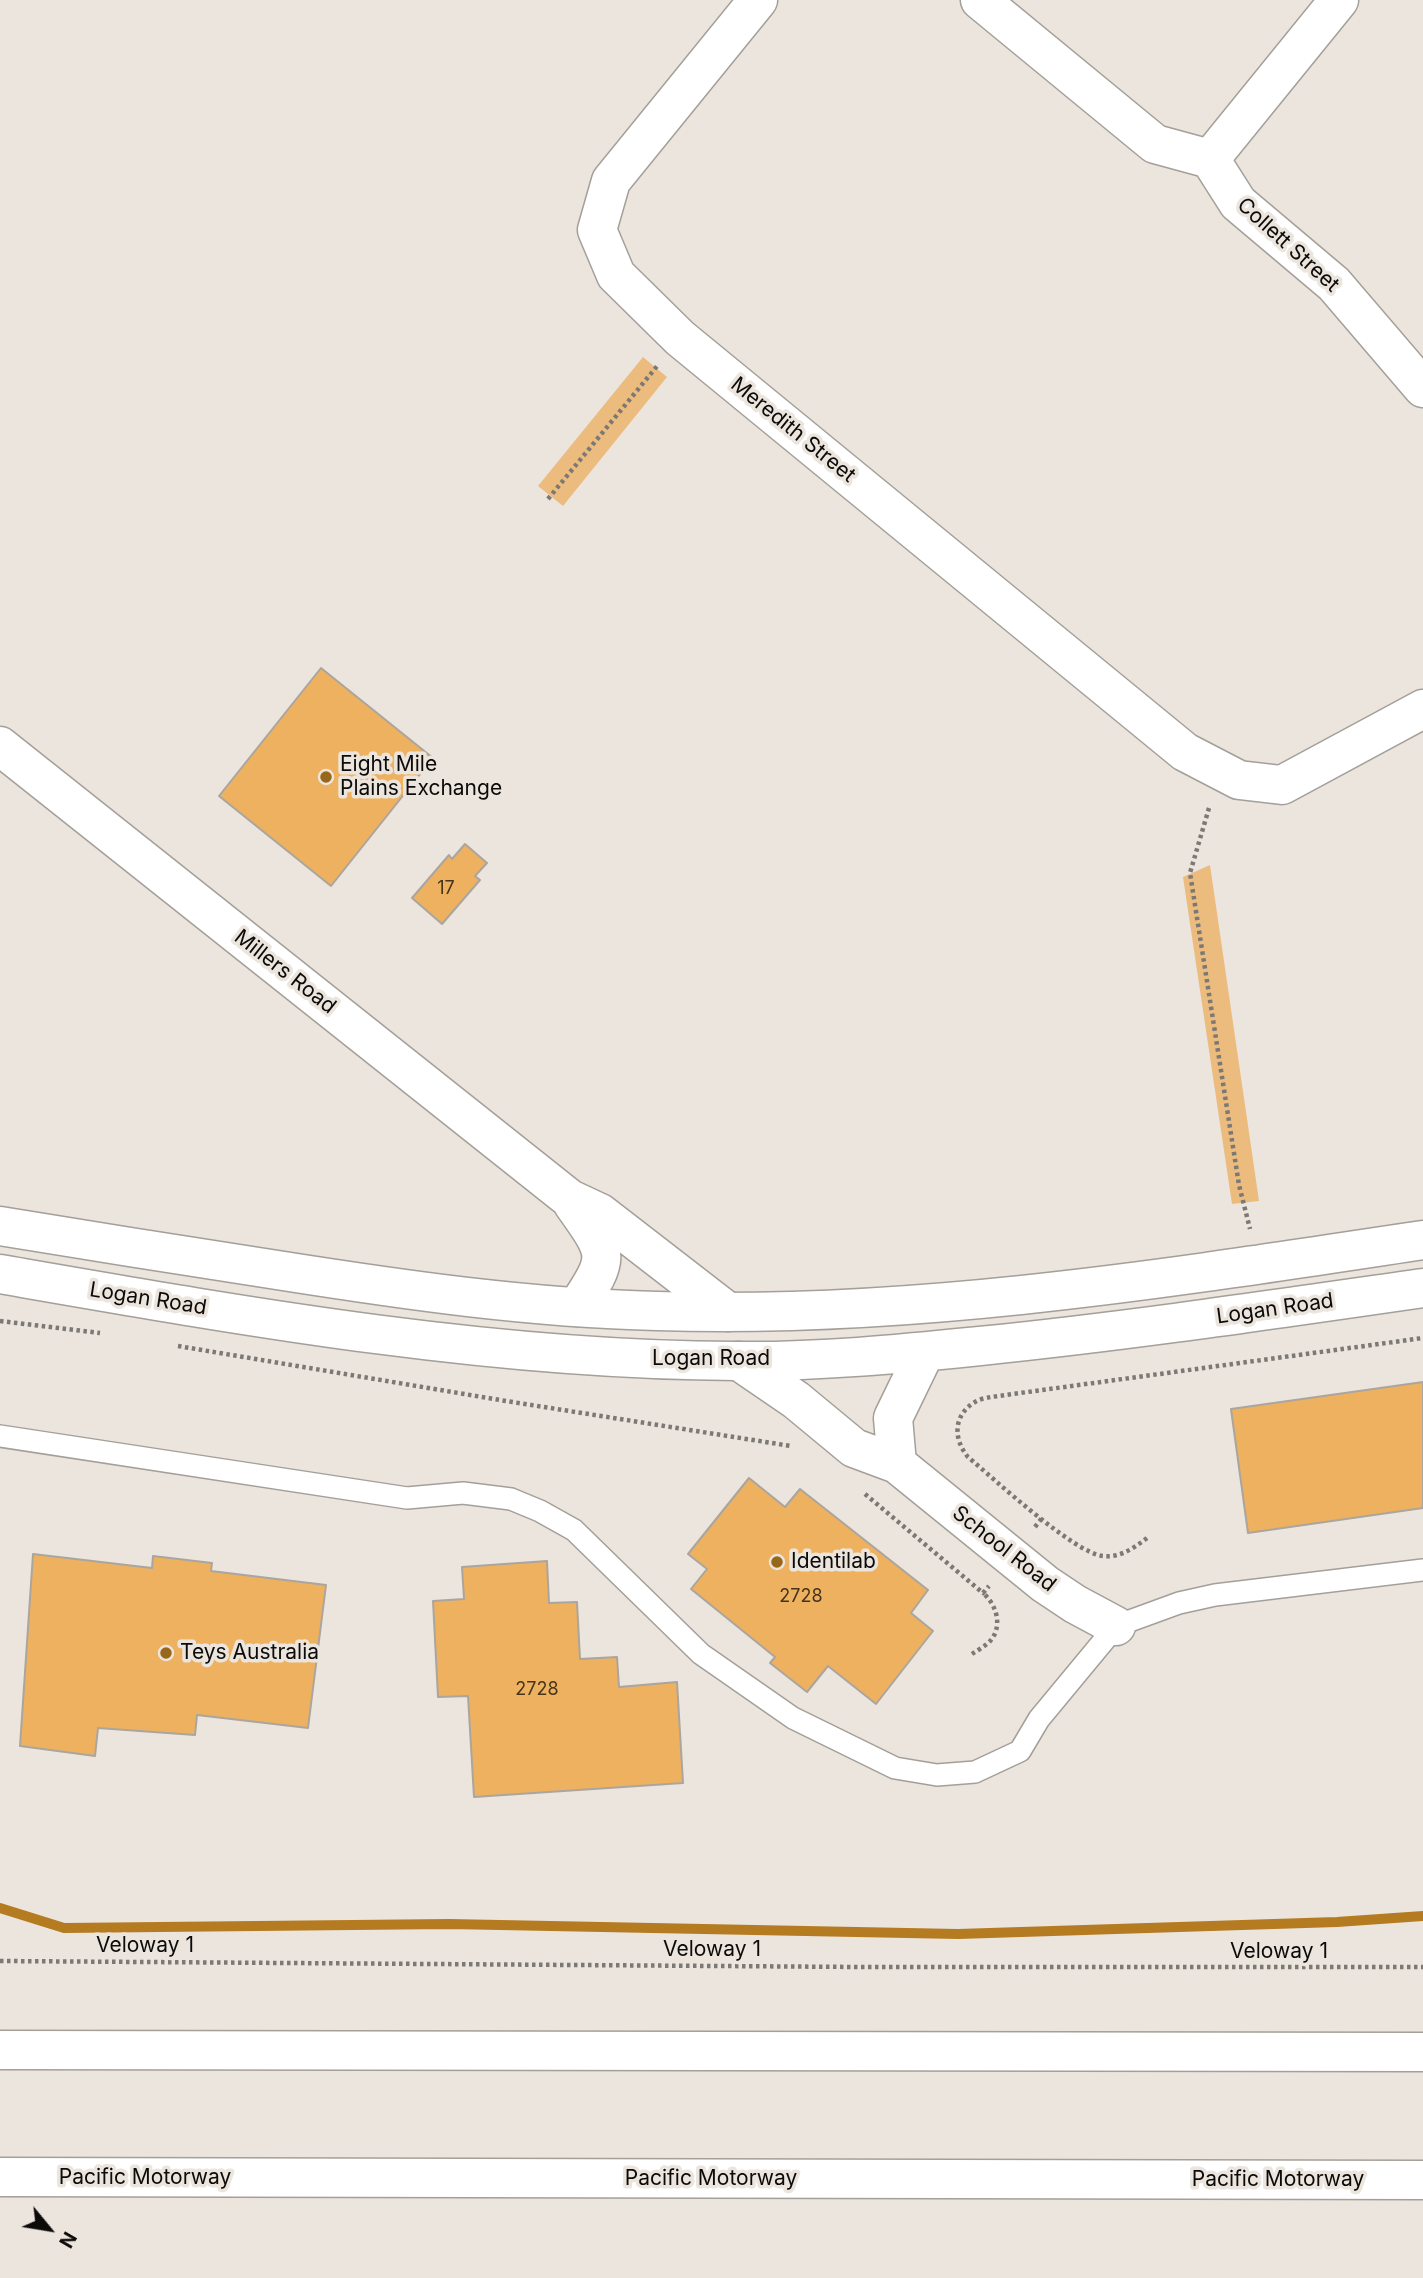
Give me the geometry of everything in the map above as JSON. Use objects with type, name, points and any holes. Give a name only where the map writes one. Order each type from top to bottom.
[{"type":"main road","name":"Meredith Street","points":[[758,0],[611,181],[597,230],[616,275],[680,338],[1185,752],[1230,775]]},
{"type":"main road","points":[[979,0],[1156,144],[1210,159],[1339,0]]},
{"type":"main road","name":"Collett Street","points":[[1210,159],[1238,203],[1334,284],[1423,388]]},
{"type":"main road","points":[[1230,775],[1282,785],[1423,709]]},
{"type":"main road","name":"Millers Road","points":[[0,746],[570,1199],[600,1213],[728,1312]]},
{"type":"main road","name":"Millers Road","points":[[570,1199],[596,1237],[601,1248],[602,1262],[599,1273],[577,1307]]},
{"type":"main road","points":[[0,1226],[457,1297],[577,1307],[728,1312],[832,1310],[999,1297],[1258,1265],[1423,1240]]},
{"type":"main road","name":"Logan Road","points":[[0,1274],[445,1343],[644,1359],[739,1361],[925,1352],[1079,1336],[1423,1288]]},
{"type":"main road","points":[[897,1464],[893,1418],[925,1352]]},
{"type":"main road","name":"School Road","points":[[739,1361],[796,1400],[854,1448],[897,1464],[1045,1584],[1116,1626]]},
{"type":"main road","points":[[0,2050],[1423,2052]]},
{"type":"main road","name":"Pacific Motorway","points":[[0,2177],[1423,2180]]},
{"type":"lane","points":[[0,1436],[407,1498],[463,1493],[511,1499],[574,1530],[701,1654],[793,1718],[895,1769],[937,1775],[975,1772],[1020,1751],[1039,1719],[1116,1626],[1180,1603],[1215,1595],[1423,1570]]},
{"type":"path","points":[[548,499],[680,338]]},
{"type":"path","points":[[1230,775],[1190,873],[1239,1185],[1258,1265]]},
{"type":"path","points":[[0,1321],[110,1335]]},
{"type":"path","points":[[1147,1538],[1119,1555],[1104,1557],[1080,1548],[960,1449],[956,1436],[962,1414],[975,1402],[991,1396],[1423,1338]]},
{"type":"path","points":[[164,1344],[788,1445],[799,1450]]},
{"type":"path","points":[[861,1490],[983,1592],[995,1606],[996,1628],[992,1639],[972,1654]]},
{"type":"path","points":[[1033,1530],[1042,1518]]},
{"type":"path","points":[[983,1592],[992,1582]]},
{"type":"path","name":"Veloway 1","points":[[0,1961],[861,1968],[1423,1967]]},
{"type":"shaded area","points":[[643,357],[667,377],[563,506],[538,486]]},
{"type":"shaded area","points":[[1210,865],[1259,1201],[1232,1204],[1183,877]]},
{"type":"building","name":"Eight Mile Plains Exchange","points":[[321,668],[433,758],[331,886],[219,796]]},
{"type":"building","points":[[465,844],[487,863],[475,876],[480,880],[442,924],[412,898],[449,855],[452,859]]},
{"type":"building","points":[[1423,1382],[1423,1508],[1248,1533],[1231,1409]]},
{"type":"building","points":[[749,1478],[785,1507],[800,1489],[928,1590],[911,1613],[933,1631],[876,1704],[828,1666],[807,1692],[770,1663],[775,1657],[691,1589],[707,1569],[688,1554]]},
{"type":"building","points":[[33,1554],[152,1568],[153,1556],[212,1563],[211,1571],[326,1585],[308,1728],[197,1715],[195,1735],[98,1728],[95,1756],[20,1746]]},
{"type":"building","points":[[547,1561],[549,1603],[577,1602],[580,1659],[617,1657],[619,1687],[677,1682],[683,1783],[474,1797],[468,1696],[438,1697],[433,1601],[464,1599],[462,1567]]},
{"type":"waterway","points":[[0,1908],[64,1928],[449,1924],[958,1934],[1337,1922],[1423,1916]]},
{"type":"place","name":"Eight Mile Plains Exchange","points":[[326,777]]},
{"type":"place","name":"Identilab","points":[[777,1562]]},
{"type":"place","name":"Teys Australia","points":[[166,1653]]}]
